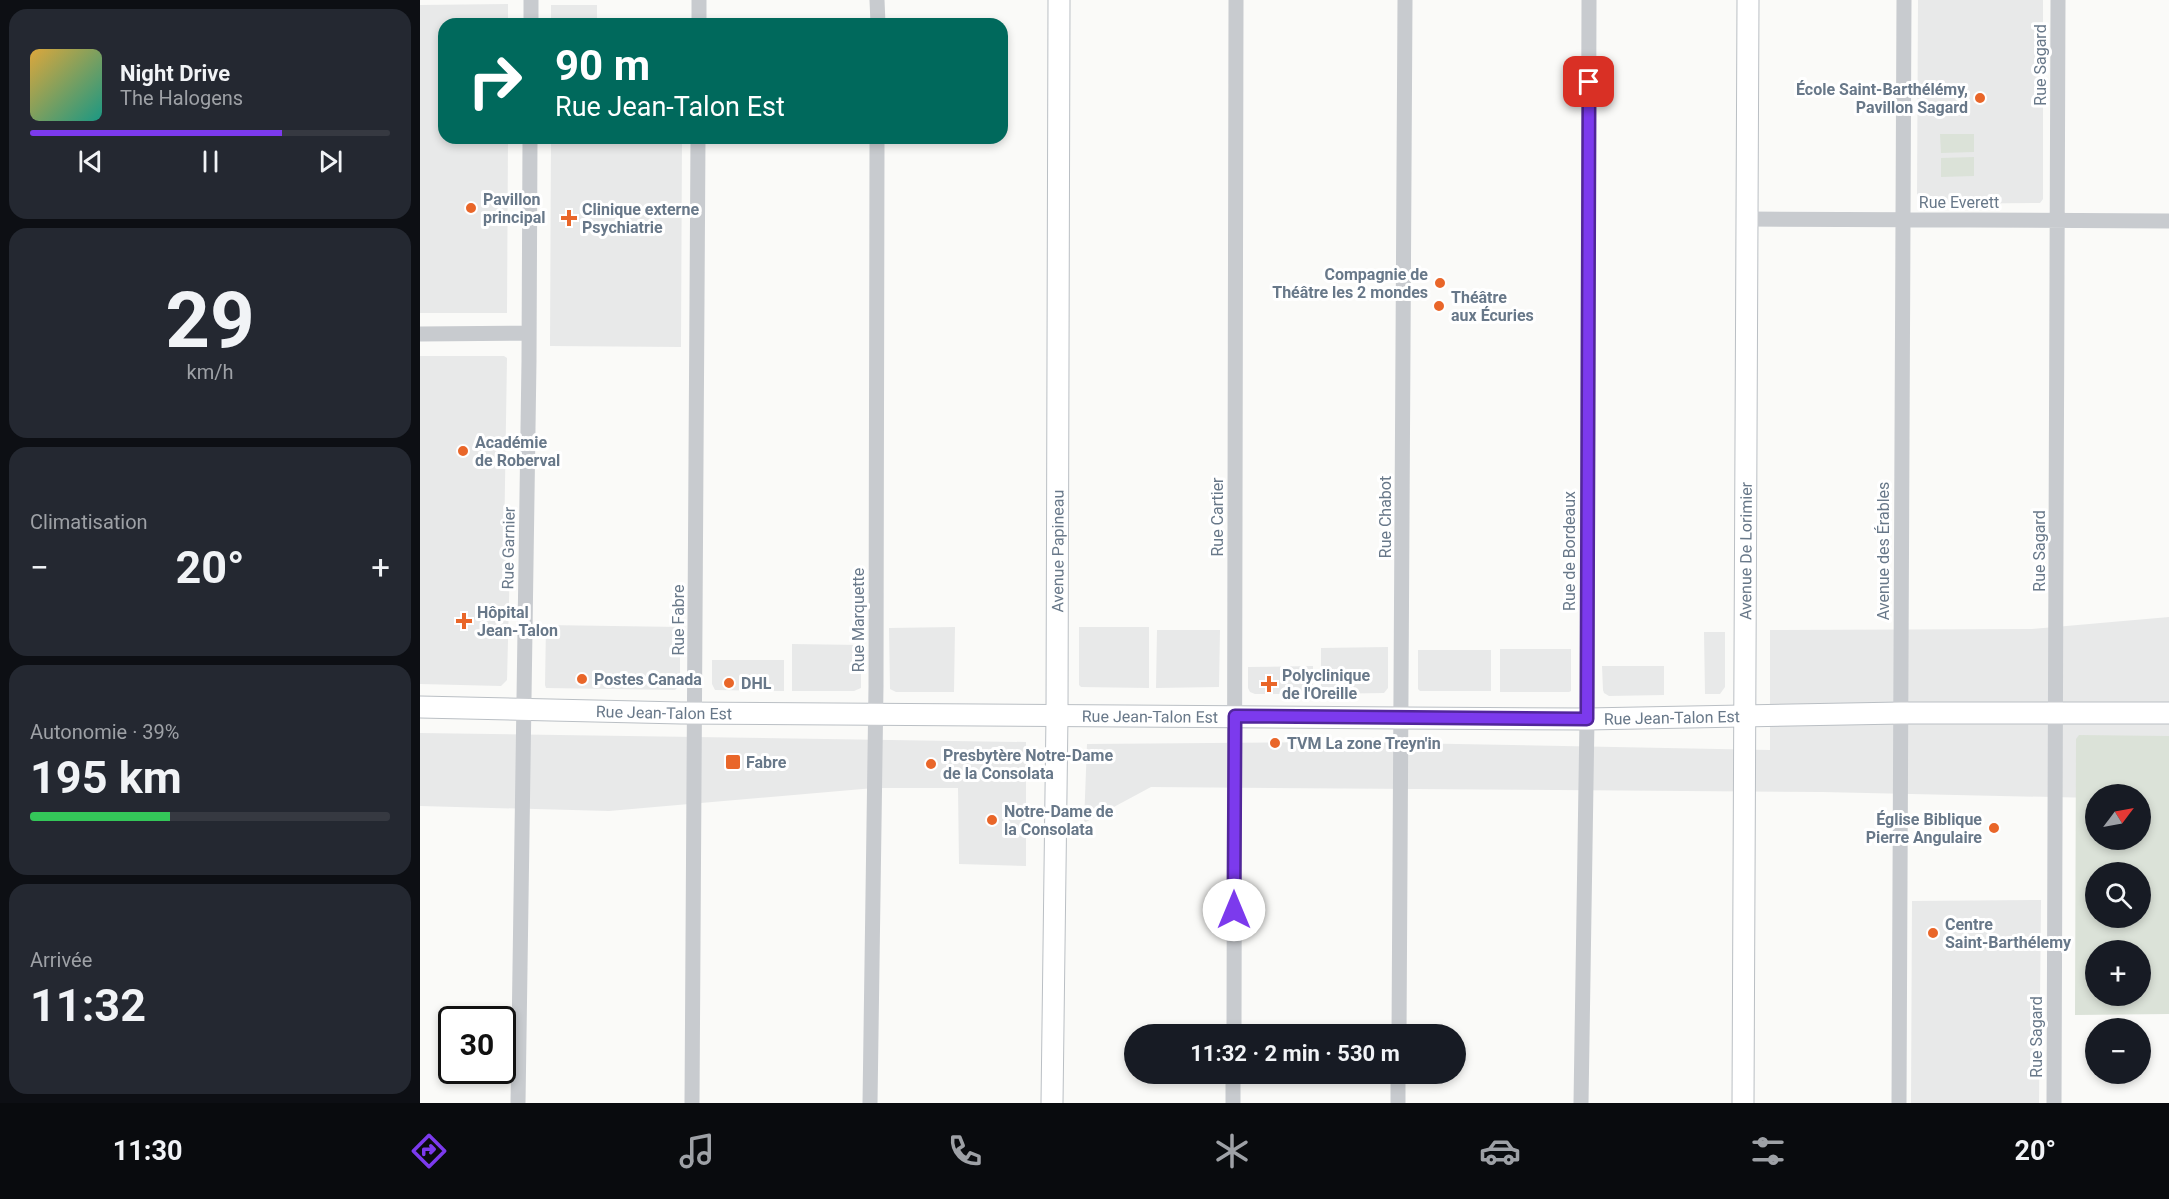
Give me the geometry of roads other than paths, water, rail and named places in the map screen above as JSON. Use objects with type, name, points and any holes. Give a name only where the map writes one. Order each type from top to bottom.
[{"type":"main road","name":"Avenue Papineau","points":[[1052,1103],[1057,715],[1059,0]]},
{"type":"main road","name":"Avenue De Lorimier","points":[[1743,1103],[1748,0]]},
{"type":"main road","name":"Rue Jean-Talon Est","points":[[420,707],[696,713],[1587,719],[1901,713],[2169,713]]},
{"type":"street","points":[[531,0],[531,18]]},
{"type":"street","points":[[699,0],[699,18]]},
{"type":"street","points":[[878,0],[878,18]]},
{"type":"street","name":"Rue Cartier","points":[[1233,1024],[1236,0]]},
{"type":"street","name":"Rue Chabot","points":[[1399,1024],[1405,0]]},
{"type":"street","name":"Rue de Bordeaux","points":[[1581,1103],[1587,719],[1589,0]]},
{"type":"street","name":"Avenue des Érables","points":[[1899,1103],[1904,0]]},
{"type":"street","name":"Rue Sagard","points":[[2054,1103],[2058,0]]},
{"type":"street","name":"Rue Garnier","points":[[518,1103],[530,144]]},
{"type":"street","name":"Rue Fabre","points":[[692,1103],[698,144]]},
{"type":"street","name":"Rue Marquette","points":[[870,1103],[875,714],[877,144]]},
{"type":"street","name":"Rue Everett","points":[[1748,219],[2169,221]]},
{"type":"street","points":[[420,334],[529,333]]},
{"type":"street","points":[[1233,1084],[1233,1103]]},
{"type":"street","points":[[1398,1084],[1398,1103]]},
{"type":"place","name":"École Saint-Barthélémy, Pavillon Sagard","points":[[1980,98]]},
{"type":"place","name":"Pavillon principal","points":[[471,208]]},
{"type":"place","name":"Clinique externe Psychiatrie","points":[[569,218]]},
{"type":"place","name":"Compagnie de Théâtre les 2 mondes","points":[[1440,283]]},
{"type":"place","name":"Théâtre aux Écuries","points":[[1439,306]]},
{"type":"place","name":"Académie de Roberval","points":[[463,451]]},
{"type":"place","name":"Hôpital Jean-Talon","points":[[464,621]]},
{"type":"place","name":"Postes Canada","points":[[582,679]]},
{"type":"place","name":"DHL","points":[[729,683]]},
{"type":"place","name":"Polyclinique de l'Oreille","points":[[1269,684]]},
{"type":"place","name":"TVM La zone Treyn'in","points":[[1275,743]]},
{"type":"place","name":"Fabre","points":[[733,762]]},
{"type":"place","name":"Presbytère Notre-Dame de la Consolata","points":[[931,764]]},
{"type":"place","name":"Notre-Dame de la Consolata","points":[[992,820]]},
{"type":"place","name":"Église Biblique Pierre Angulaire","points":[[1994,828]]},
{"type":"place","name":"Centre Saint-Barthélemy","points":[[1933,933]]}]
